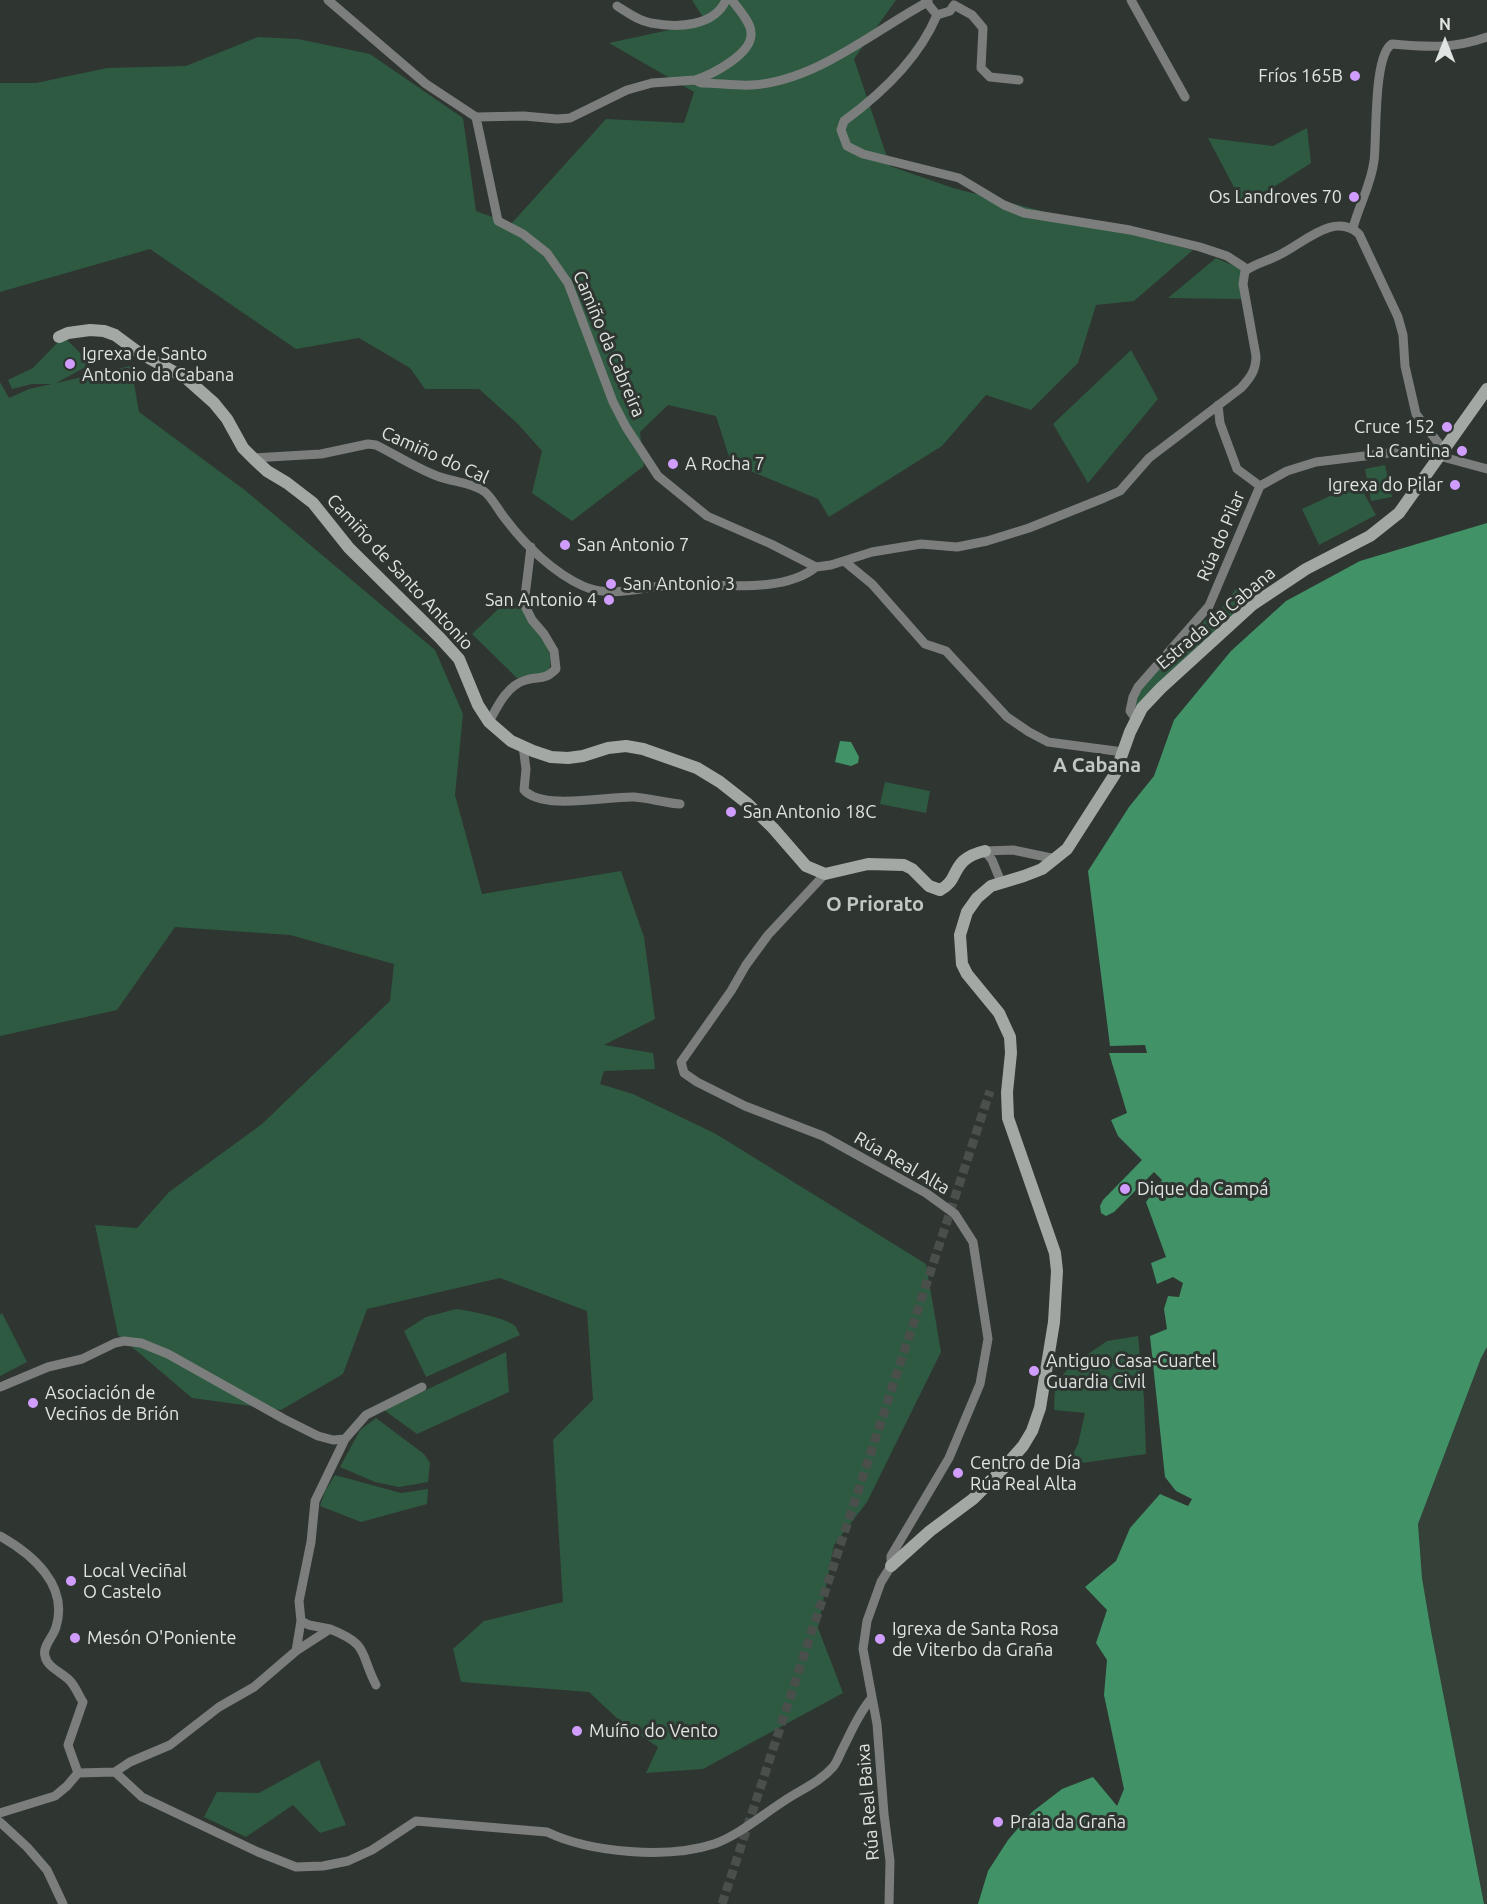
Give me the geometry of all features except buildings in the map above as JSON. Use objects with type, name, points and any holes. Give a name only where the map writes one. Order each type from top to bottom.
[{"type":"street","points":[[617,6],[640,20],[650,23],[695,23],[711,18],[723,7],[726,0]]},
{"type":"street","points":[[330,1],[426,84],[476,117],[570,118],[627,90],[652,83],[695,80],[706,77],[727,64],[750,43],[752,35],[750,27],[732,0]]},
{"type":"street","points":[[695,80],[701,83],[751,85],[776,81],[829,62],[927,0],[937,15]]},
{"type":"street","points":[[1131,0],[1185,97]]},
{"type":"street","points":[[1019,80],[990,77],[981,68],[983,28],[972,15],[954,5],[950,11],[937,15],[930,31],[890,83],[844,121],[841,130],[847,146],[863,154],[959,178],[1004,205],[1024,213],[1130,230],[1190,244],[1227,256],[1247,269]]},
{"type":"street","points":[[1353,228],[1367,194],[1374,162],[1377,94],[1387,47],[1392,44],[1447,47],[1487,38]]},
{"type":"street","name":"Camiño da Cabreira","points":[[476,117],[498,221],[523,234],[547,253],[568,283],[613,402],[626,427],[658,476],[707,516],[816,567]]},
{"type":"street","points":[[816,567],[872,552],[921,544],[957,547],[987,541],[1029,528],[1120,491],[1149,458],[1241,388],[1252,375],[1256,367],[1243,284],[1243,275],[1247,269],[1280,255],[1324,229],[1346,226],[1353,228],[1359,234],[1398,317],[1403,335],[1405,366],[1416,414],[1441,453]]},
{"type":"street","name":"Camiño de Santo Antonio","points":[[59,337],[68,333],[90,330],[115,335],[138,352],[187,379],[214,403],[227,419],[243,448],[267,471],[313,503],[349,548],[459,659],[478,705],[489,722],[511,741],[551,757],[568,758],[608,748],[633,747],[697,768],[720,782],[748,804],[773,828],[806,866],[825,874]]},
{"type":"street","name":"Estrada da Cabana","points":[[891,1566],[930,1531],[973,1499],[1028,1440],[1040,1408],[1054,1322],[1057,1271],[1055,1253],[1008,1118],[1006,1092],[1011,1053],[1010,1037],[999,1013],[966,974],[962,964],[960,935],[967,912],[982,892],[1001,882],[1031,874],[1056,859],[1072,842],[1109,784],[1142,708],[1252,605],[1306,569],[1370,536],[1399,513],[1487,389]]},
{"type":"street","points":[[1218,405],[1220,423],[1237,470],[1260,486]]},
{"type":"street","name":"Camiño do Cal","points":[[253,458],[321,454],[368,444],[376,445],[437,476],[483,491],[531,547],[564,575],[594,590],[644,590],[671,585],[768,584],[789,580],[810,572],[816,567]]},
{"type":"street","name":"Rúa do Pilar","points":[[1136,718],[1130,711],[1138,687],[1209,606],[1260,486],[1287,471],[1316,462],[1421,449],[1428,449],[1487,468]]},
{"type":"street","points":[[489,722],[499,702],[516,685],[526,680],[545,678],[556,669],[554,651],[532,620],[524,604],[531,547]]},
{"type":"street","points":[[844,561],[872,584],[925,645],[946,651],[1007,717],[1048,742],[1123,752]]},
{"type":"street","points":[[523,746],[526,769],[524,790],[531,795],[575,802],[634,797],[680,804]]},
{"type":"street","points":[[825,874],[868,864],[904,865],[912,868],[928,886],[940,890],[948,885],[958,866],[972,854],[1013,849],[1056,859]]},
{"type":"street","points":[[985,851],[992,860],[1001,882]]},
{"type":"street","name":"Rúa Real Alta","points":[[825,874],[768,935],[681,1062],[684,1073],[697,1082],[745,1106],[823,1136],[926,1193],[955,1214],[973,1242],[988,1339],[980,1384],[949,1458],[891,1556],[891,1566],[881,1582],[867,1621],[863,1649],[871,1699]]},
{"type":"street","points":[[0,1386],[48,1367],[82,1359],[115,1343],[124,1341],[141,1343],[168,1354],[318,1436],[333,1440],[345,1438]]},
{"type":"street","points":[[296,1651],[301,1621],[299,1601],[315,1501],[345,1438],[366,1415],[422,1387]]},
{"type":"street","points":[[0,1536],[31,1556],[57,1590],[61,1607],[56,1628],[45,1647],[44,1655],[48,1663],[70,1681],[82,1702],[68,1745],[78,1773]]},
{"type":"street","points":[[301,1621],[350,1637],[362,1648],[376,1685]]},
{"type":"street","points":[[0,1813],[55,1796],[78,1773],[115,1772],[130,1762],[170,1745],[219,1707],[254,1687],[296,1651],[330,1629]]},
{"type":"street","points":[[115,1772],[142,1797],[258,1852],[296,1867],[323,1866],[348,1861],[372,1850],[416,1821],[548,1832],[563,1840],[600,1848],[628,1851],[678,1850],[714,1844],[820,1778],[834,1766],[871,1699]]},
{"type":"street","name":"Rúa Real Baixa","points":[[871,1699],[877,1724],[890,1862],[889,1904]]},
{"type":"street","points":[[0,1822],[27,1847],[47,1870],[63,1904]]},
{"type":"shaded area","points":[[692,0],[896,0],[854,59],[890,166],[953,188],[1193,250],[1134,301],[1096,305],[1078,363],[1031,410],[986,395],[942,446],[829,517],[818,499],[731,463],[716,416],[668,405],[640,432],[644,466],[572,521],[532,493],[542,451],[518,424],[479,389],[425,389],[410,368],[359,338],[296,349],[150,249],[0,292],[0,83],[36,83],[107,68],[186,66],[258,37],[298,39],[370,54],[463,118],[476,211],[511,224],[606,119],[684,123],[694,92],[609,43],[706,22]]},
{"type":"shaded area","points":[[1307,128],[1311,163],[1244,206],[1208,138],[1273,146]]},
{"type":"shaded area","points":[[1216,258],[1241,269],[1242,299],[1168,298]]},
{"type":"shaded area","points":[[66,339],[83,356],[86,367],[56,383],[131,366],[139,412],[246,491],[435,650],[463,714],[455,795],[482,894],[621,871],[644,937],[655,1019],[604,1045],[653,1053],[655,1069],[604,1071],[600,1084],[633,1094],[716,1134],[926,1264],[941,1352],[867,1502],[834,1545],[818,1628],[843,1693],[703,1769],[646,1773],[658,1747],[622,1723],[589,1692],[461,1682],[453,1649],[484,1621],[563,1602],[553,1440],[593,1400],[587,1311],[500,1278],[367,1309],[343,1374],[281,1410],[192,1398],[118,1335],[95,1225],[137,1228],[169,1192],[262,1124],[390,1001],[394,964],[290,935],[175,927],[117,1010],[0,1036],[0,382],[9,398],[29,389],[52,384],[32,384],[12,389],[8,380],[33,368],[60,340]]},
{"type":"shaded area","points":[[1131,350],[1158,399],[1088,483],[1053,424]]},
{"type":"shaded area","points":[[1385,465],[1392,497],[1371,501],[1365,469]]},
{"type":"shaded area","points":[[1358,483],[1376,515],[1319,545],[1302,509]]},
{"type":"shaded area","points":[[1487,523],[1487,1347],[1418,1524],[1422,1578],[1431,1631],[1484,1904],[978,1904],[988,1871],[1008,1840],[1032,1812],[1062,1789],[1093,1777],[1117,1806],[1124,1789],[1104,1695],[1107,1660],[1096,1643],[1107,1610],[1085,1587],[1116,1561],[1130,1528],[1160,1494],[1188,1506],[1192,1499],[1176,1491],[1165,1477],[1150,1336],[1167,1329],[1164,1309],[1168,1296],[1179,1297],[1183,1283],[1173,1277],[1157,1284],[1151,1263],[1166,1257],[1146,1202],[1162,1180],[1154,1172],[1114,1212],[1106,1216],[1101,1213],[1100,1206],[1103,1200],[1142,1160],[1118,1136],[1111,1120],[1127,1113],[1109,1053],[1147,1053],[1145,1045],[1110,1046],[1088,871],[1129,807],[1154,776],[1174,720],[1231,651],[1286,601],[1360,561]]},
{"type":"shaded area","points":[[1238,586],[1250,588],[1254,599],[1136,708],[1134,705],[1140,689],[1212,613],[1218,614]]},
{"type":"shaded area","points":[[511,597],[526,611],[546,643],[551,664],[548,673],[517,678],[472,634]]},
{"type":"shaded area","points":[[840,741],[851,742],[859,757],[858,763],[851,766],[835,762]]},
{"type":"shaded area","points":[[885,782],[930,791],[926,813],[880,804]]},
{"type":"shaded area","points":[[456,1309],[503,1320],[515,1326],[520,1335],[426,1377],[404,1331],[426,1317]]},
{"type":"shaded area","points":[[2,1313],[27,1362],[0,1376],[0,1315]]},
{"type":"shaded area","points":[[1138,1336],[1146,1454],[1067,1465],[1078,1444],[1085,1413],[1054,1410],[1055,1386],[1069,1367],[1107,1341]]},
{"type":"shaded area","points":[[1487,1347],[1487,1904],[1484,1904],[1443,1702],[1422,1578],[1418,1524]]},
{"type":"shaded area","points":[[506,1352],[509,1392],[417,1434],[384,1410]]},
{"type":"shaded area","points":[[376,1418],[424,1454],[430,1463],[428,1482],[399,1487],[375,1482],[340,1467],[360,1430]]},
{"type":"shaded area","points":[[335,1475],[401,1493],[428,1489],[427,1504],[361,1522],[320,1506],[325,1491]]},
{"type":"shaded area","points":[[319,1760],[346,1825],[320,1833],[293,1805],[246,1837],[204,1817],[217,1792],[259,1793]]},
{"type":"tunnel","points":[[722,1904],[990,1091]]},
{"type":"place","name":"Fríos 165B","points":[[1355,76]]},
{"type":"place","name":"Os Landroves 70","points":[[1354,197]]},
{"type":"place","name":"Igrexa de Santo Antonio da Cabana","points":[[70,364]]},
{"type":"place","name":"Cruce 152","points":[[1447,427]]},
{"type":"place","name":"La Cantina","points":[[1462,451]]},
{"type":"place","name":"A Rocha 7","points":[[673,464]]},
{"type":"place","name":"Igrexa do Pilar","points":[[1455,485]]},
{"type":"place","name":"San Antonio 7","points":[[565,545]]},
{"type":"place","name":"San Antonio 3","points":[[611,584]]},
{"type":"place","name":"San Antonio 4","points":[[609,600]]},
{"type":"place","name":"San Antonio 18C","points":[[731,812]]},
{"type":"place","name":"Dique da Campá","points":[[1125,1189]]},
{"type":"place","name":"Antiguo Casa-Cuartel Guardia Civil","points":[[1034,1371]]},
{"type":"place","name":"Asociación de Veciños de Brión","points":[[33,1403]]},
{"type":"place","name":"Centro de Día Rúa Real Alta","points":[[958,1473]]},
{"type":"place","name":"Local Veciñal O Castelo","points":[[71,1581]]},
{"type":"place","name":"Mesón O'Poniente","points":[[75,1638]]},
{"type":"place","name":"Igrexa de Santa Rosa de Viterbo da Graña","points":[[880,1639]]},
{"type":"place","name":"Muíño do Vento","points":[[577,1731]]},
{"type":"place","name":"Praia da Graña","points":[[998,1822]]},
{"type":"district","name":"A Cabana","points":[[1097,765]]},
{"type":"district","name":"O Priorato","points":[[875,904]]}]
